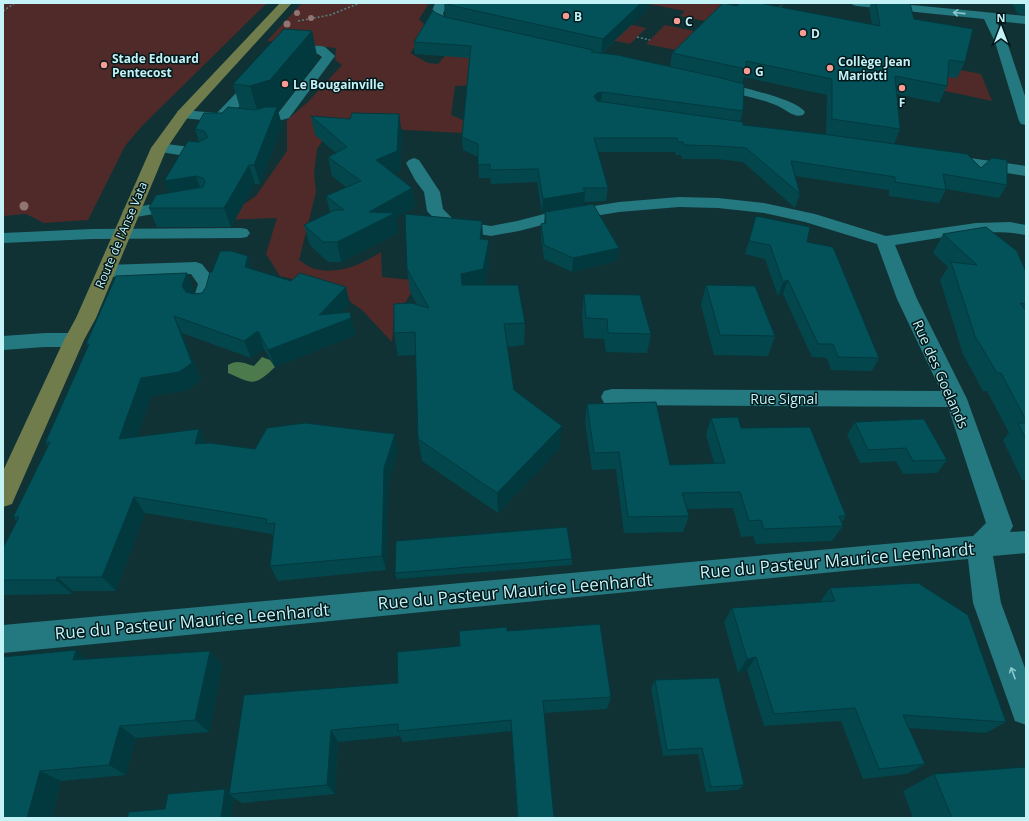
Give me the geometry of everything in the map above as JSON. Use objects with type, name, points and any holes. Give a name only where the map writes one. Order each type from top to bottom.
[{"type":"main road","name":"Route de l'Anse Vata","points":[[3,497],[74,340],[86,318],[159,148],[183,114],[286,3]]},
{"type":"street","points":[[441,3],[437,14],[440,20],[450,25],[470,30]]},
{"type":"street","points":[[857,3],[1026,20]]},
{"type":"street","points":[[988,16],[1001,42],[1026,120]]},
{"type":"street","points":[[183,114],[260,122],[284,115],[329,56],[321,50],[284,48],[279,54]]},
{"type":"street","points":[[221,118],[269,66]]},
{"type":"street","points":[[702,82],[776,101],[798,112]]},
{"type":"street","points":[[159,148],[205,154]]},
{"type":"street","points":[[932,158],[1026,171]]},
{"type":"street","points":[[414,163],[423,180],[432,192],[435,211],[450,224],[491,231],[519,226],[544,219],[620,207],[679,202],[718,203],[764,208],[809,218],[885,241],[976,228],[1010,227],[1026,230]]},
{"type":"street","points":[[130,213],[195,202]]},
{"type":"street","points":[[3,238],[121,234],[241,233]]},
{"type":"street","name":"Rue des Goelands","points":[[885,241],[907,298],[956,399],[1000,526],[979,547]]},
{"type":"street","points":[[106,272],[196,268],[208,284],[202,304]]},
{"type":"street","points":[[3,343],[45,340],[74,340]]},
{"type":"street","name":"Rue Signal","points":[[612,397],[956,399]]},
{"type":"street","name":"Rue du Pasteur Maurice Leenhardt","points":[[3,639],[1026,542]]},
{"type":"street","points":[[979,547],[987,603],[1026,710]]},
{"type":"path","points":[[3,11],[16,3]]},
{"type":"path","points":[[265,26],[311,20],[330,15],[360,3]]},
{"type":"path","points":[[780,8],[782,3]]},
{"type":"path","points":[[637,37],[650,40]]},
{"type":"shaded area","name":"Stade Edouard Pentecost","points":[[3,3],[267,3],[142,126],[125,146],[88,220],[44,223],[26,214],[3,216]]},
{"type":"shaded area","points":[[302,3],[429,3],[419,19],[425,25],[425,34],[410,53],[428,63],[438,64],[452,48],[466,36],[481,85],[455,86],[451,115],[481,128],[463,133],[389,129],[326,135],[317,149],[314,173],[316,192],[299,260],[309,267],[333,271],[366,261],[381,252],[382,277],[422,281],[428,284],[410,295],[394,319],[392,342],[362,310],[332,289],[280,276],[266,254],[277,218],[220,220],[256,196],[287,151],[287,120],[308,102],[342,65],[335,60],[336,48],[267,41]]},
{"type":"shaded area","points":[[643,3],[728,4],[729,26],[680,16],[685,11]]},
{"type":"shaded area","points":[[592,16],[646,28],[630,44],[574,32]]},
{"type":"shaded area","points":[[665,25],[703,33],[686,52],[646,44]]},
{"type":"shaded area","points":[[867,52],[981,74],[992,101],[856,72]]},
{"type":"shaded area","points":[[262,357],[270,360],[275,367],[257,381],[253,382],[243,380],[228,373],[228,365],[231,363],[241,362],[254,366]]},
{"type":"building","points":[[446,3],[641,3],[603,39]]},
{"type":"building","points":[[723,3],[737,6],[740,3],[759,3],[880,26],[876,3],[910,3],[914,19],[973,29],[965,62],[949,60],[947,86],[895,76],[900,129],[832,119],[832,79],[746,61],[746,69],[672,53]]},
{"type":"building","points":[[433,10],[434,12],[445,17],[593,50],[591,52],[617,55],[744,84],[743,111],[602,92],[597,93],[594,96],[597,101],[743,122],[743,125],[830,135],[967,154],[981,168],[992,158],[1007,160],[1007,185],[943,174],[946,190],[895,182],[895,177],[791,161],[800,194],[746,148],[685,145],[683,142],[678,142],[677,138],[594,138],[608,188],[583,188],[585,192],[543,199],[538,169],[490,170],[490,164],[478,165],[478,144],[462,137],[471,46],[414,42]]},
{"type":"building","points":[[284,29],[312,31],[270,80],[250,86],[233,84]]},
{"type":"building","points":[[228,107],[255,110],[266,107],[277,107],[254,165],[249,165],[224,208],[149,208],[156,195],[203,187],[205,182],[203,178],[196,176],[164,181],[188,141],[199,142],[208,137],[204,131],[195,129],[204,113],[222,113]]},
{"type":"building","points":[[352,113],[399,114],[397,151],[376,160],[412,188],[369,212],[395,213],[337,242],[323,242],[304,225],[335,210],[344,210],[326,196],[361,181],[328,157],[347,147],[311,116],[350,119]]},
{"type":"building","points":[[593,204],[619,248],[573,258],[544,245],[541,224],[546,223],[545,212]]},
{"type":"building","points":[[405,214],[482,221],[480,239],[489,240],[483,269],[461,274],[462,285],[518,285],[525,323],[504,324],[514,390],[562,426],[497,493],[418,439],[415,332],[394,333],[394,304],[411,303],[429,308],[407,269]]},
{"type":"building","points":[[756,216],[810,227],[807,242],[833,247],[879,358],[838,357],[833,344],[818,344],[788,280],[783,282],[770,245],[749,241]]},
{"type":"building","points":[[986,227],[1017,251],[1026,272],[1026,304],[1020,303],[1026,311],[1026,420],[1001,373],[997,373],[975,336],[951,262],[977,265],[943,234]]},
{"type":"building","points":[[220,251],[231,251],[248,256],[245,267],[291,281],[300,273],[346,287],[319,315],[350,312],[351,318],[268,350],[258,331],[244,341],[174,316],[192,363],[179,372],[141,378],[119,439],[199,429],[195,444],[210,443],[255,449],[267,428],[305,423],[395,434],[384,468],[382,556],[270,566],[275,523],[266,524],[267,519],[134,497],[102,577],[57,577],[56,580],[3,580],[3,548],[19,517],[13,517],[50,442],[45,443],[89,344],[86,344],[116,276],[187,273],[182,286],[186,292],[194,294],[202,293],[206,287],[210,272],[212,272]]},
{"type":"building","points":[[706,285],[755,286],[775,336],[720,335]]},
{"type":"building","points":[[584,294],[640,295],[651,334],[608,333],[607,319],[586,318]]},
{"type":"building","points":[[656,402],[670,465],[725,463],[711,418],[738,417],[741,428],[810,427],[846,516],[839,516],[843,526],[764,529],[761,520],[749,521],[740,492],[682,493],[689,516],[628,517],[619,452],[594,453],[587,404]]},
{"type":"building","points":[[924,419],[947,460],[913,461],[906,448],[868,450],[855,422]]},
{"type":"building","points":[[1018,423],[1026,423],[1026,439]]},
{"type":"building","points":[[567,527],[572,559],[395,573],[396,541]]},
{"type":"building","points":[[918,583],[968,615],[1006,722],[903,715],[925,764],[879,769],[855,708],[774,714],[756,657],[747,659],[732,608],[835,601],[830,588]]},
{"type":"building","points":[[600,624],[611,697],[543,701],[554,818],[518,818],[511,720],[398,731],[398,724],[331,730],[327,785],[229,794],[244,695],[398,683],[397,652],[460,646],[459,631],[507,627],[507,631]]},
{"type":"building","points":[[76,650],[73,660],[210,651],[195,720],[120,726],[109,765],[40,771],[27,818],[3,818],[3,657]]},
{"type":"building","points":[[719,678],[744,785],[711,787],[702,748],[667,750],[655,680]]},
{"type":"building","points":[[1026,767],[1026,818],[952,818],[934,774]]},
{"type":"building","points":[[225,789],[221,818],[127,818],[129,812],[165,809],[168,794]]},
{"type":"place","name":"B","points":[[566,16]]},
{"type":"place","name":"C","points":[[677,21]]},
{"type":"place","name":"D","points":[[803,33]]},
{"type":"place","name":"Stade Edouard Pentecost","points":[[104,65]]},
{"type":"place","name":"Collège Jean Mariotti","points":[[830,68]]},
{"type":"place","name":"G","points":[[747,71]]},
{"type":"place","name":"Le Bougainville","points":[[285,84]]},
{"type":"place","name":"F","points":[[902,88]]}]
